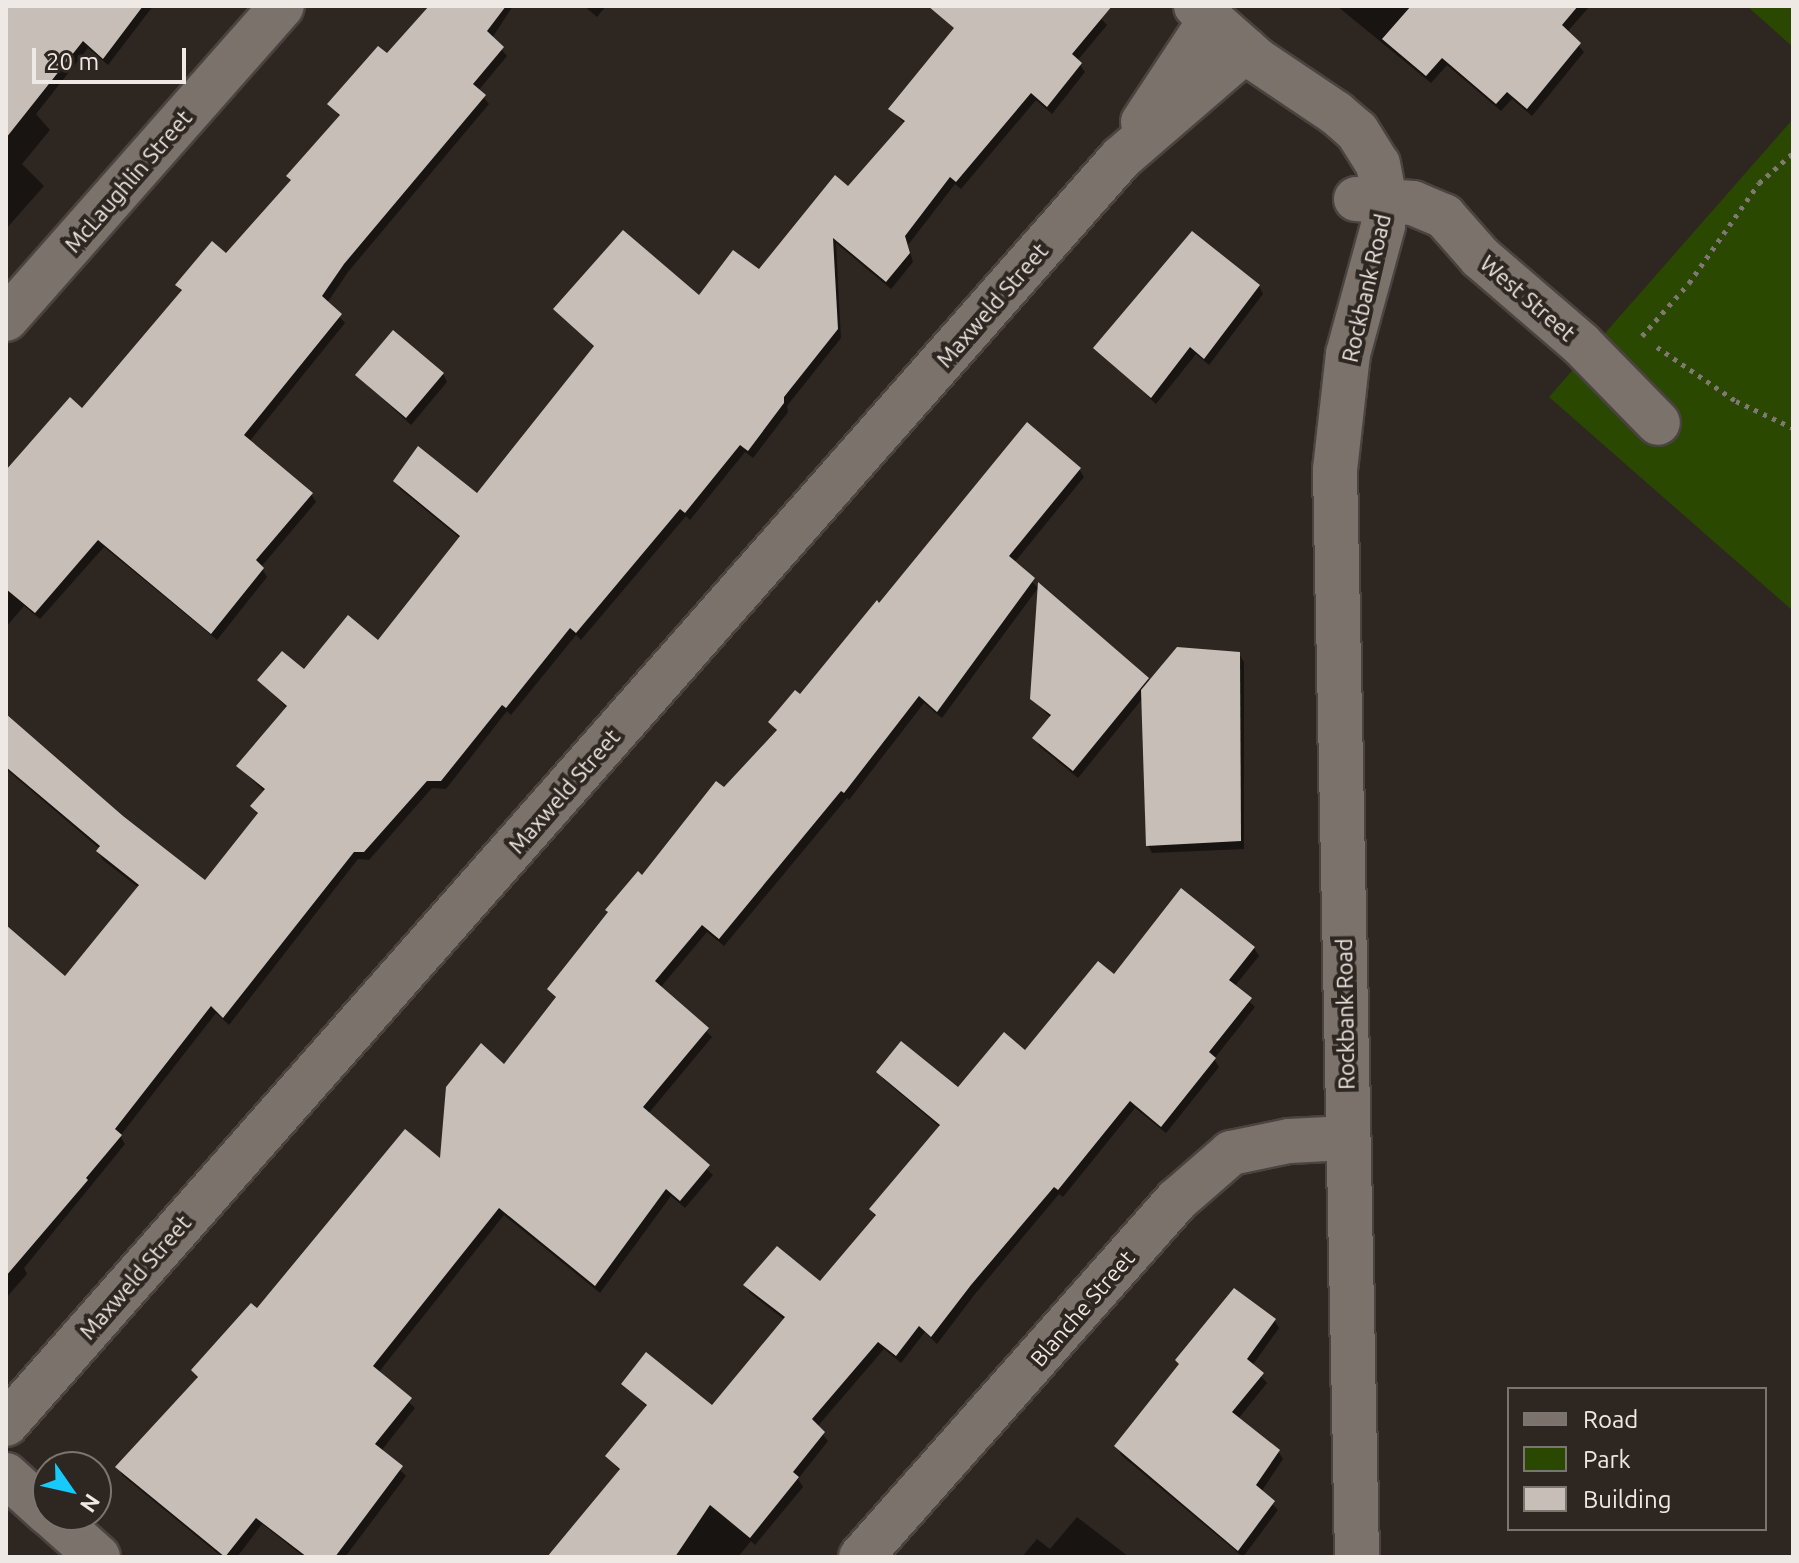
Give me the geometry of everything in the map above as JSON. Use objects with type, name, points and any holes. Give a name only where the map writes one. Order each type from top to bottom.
[{"type":"street","name":"McLaughlin Street","points":[[6,319],[282,6]]},
{"type":"street","points":[[1203,12],[1252,55],[1336,152],[1371,200]]},
{"type":"street","name":"Maxweld Street","points":[[1121,158],[1203,12]]},
{"type":"street","name":"Maxweld Street","points":[[6,1424],[1121,158],[1252,55]]},
{"type":"street","name":"West Street","points":[[1371,200],[1413,203],[1444,216],[1480,257],[1611,374],[1658,423]]},
{"type":"street","name":"Rockbank Road","points":[[1357,1557],[1335,470],[1320,417],[1320,343],[1354,226],[1371,200]]},
{"type":"street","name":"Blanche Street","points":[[861,1557],[1177,1200],[1231,1153],[1289,1141],[1347,1138]]},
{"type":"street","points":[[6,1475],[32,1499]]},
{"type":"street","points":[[68,1531],[98,1557]]},
{"type":"path","points":[[1611,374],[1689,283],[1759,183],[1793,153]]},
{"type":"path","points":[[1642,336],[1736,401],[1793,428]]},
{"type":"green space","points":[[1747,6],[1793,6],[1793,47]]},
{"type":"green space","points":[[1793,119],[1793,611],[1549,397]]},
{"type":"building","points":[[6,6],[143,6],[103,59],[83,41],[6,138]]},
{"type":"building","points":[[429,6],[506,6],[487,31],[504,47],[473,84],[486,95],[344,264],[322,296],[342,314],[244,435],[313,493],[256,560],[264,568],[211,634],[98,540],[35,613],[6,589],[6,470],[70,397],[82,408],[182,290],[175,285],[212,241],[226,253],[291,180],[286,176],[340,115],[327,104],[378,46],[387,53]]},
{"type":"building","points":[[928,6],[1112,6],[1072,54],[1082,63],[1047,107],[1031,93],[956,182],[950,177],[905,236],[910,253],[886,282],[833,238],[838,329],[784,397],[784,403],[748,451],[740,445],[685,513],[680,509],[576,633],[570,628],[506,708],[502,705],[441,781],[427,781],[364,852],[354,852],[223,1018],[211,1006],[115,1129],[122,1135],[86,1178],[88,1180],[6,1276],[6,925],[65,976],[139,885],[96,851],[100,846],[6,767],[6,714],[123,816],[205,880],[258,813],[250,806],[265,789],[236,766],[287,706],[257,680],[282,651],[304,669],[348,615],[378,640],[460,536],[393,481],[418,446],[477,493],[594,346],[553,309],[623,230],[699,295],[733,250],[759,269],[835,175],[848,186],[905,121],[888,109],[954,28]]},
{"type":"building","points":[[1411,6],[1578,6],[1562,25],[1581,43],[1527,109],[1507,92],[1496,104],[1442,58],[1426,76],[1382,39]]},
{"type":"building","points":[[1192,231],[1260,285],[1204,359],[1190,347],[1151,398],[1093,348]]},
{"type":"building","points":[[393,330],[444,373],[406,418],[355,375]]},
{"type":"building","points":[[1027,422],[1081,468],[1009,556],[1035,578],[937,712],[919,696],[844,793],[841,791],[719,939],[702,925],[655,981],[709,1028],[643,1107],[710,1165],[680,1201],[666,1189],[595,1286],[499,1208],[373,1366],[412,1398],[375,1444],[403,1466],[335,1557],[307,1557],[256,1518],[225,1557],[115,1467],[198,1377],[191,1370],[251,1303],[257,1308],[405,1129],[440,1158],[446,1087],[481,1043],[504,1064],[556,997],[547,989],[608,912],[605,910],[638,871],[642,875],[716,781],[724,787],[777,730],[768,722],[795,690],[800,694],[877,600],[879,603]]},
{"type":"building","points":[[1038,582],[1149,678],[1073,771],[1032,738],[1051,715],[1030,699]]},
{"type":"building","points":[[1177,647],[1240,652],[1241,841],[1146,846],[1141,690]]},
{"type":"building","points":[[1181,888],[1255,947],[1229,980],[1252,998],[1209,1052],[1216,1058],[1161,1127],[1130,1101],[1058,1190],[1054,1187],[971,1285],[931,1337],[919,1326],[896,1356],[878,1342],[812,1419],[825,1432],[793,1472],[799,1477],[750,1538],[710,1505],[675,1557],[547,1557],[620,1469],[605,1456],[647,1405],[621,1384],[646,1352],[712,1405],[785,1317],[743,1285],[777,1246],[820,1281],[876,1215],[869,1209],[940,1125],[876,1072],[901,1041],[958,1087],[1004,1032],[1025,1050],[1098,961],[1114,974]]},
{"type":"building","points":[[1234,1288],[1276,1319],[1247,1359],[1264,1373],[1232,1412],[1280,1450],[1256,1485],[1275,1501],[1238,1551],[1114,1446],[1179,1364],[1175,1360]]}]
